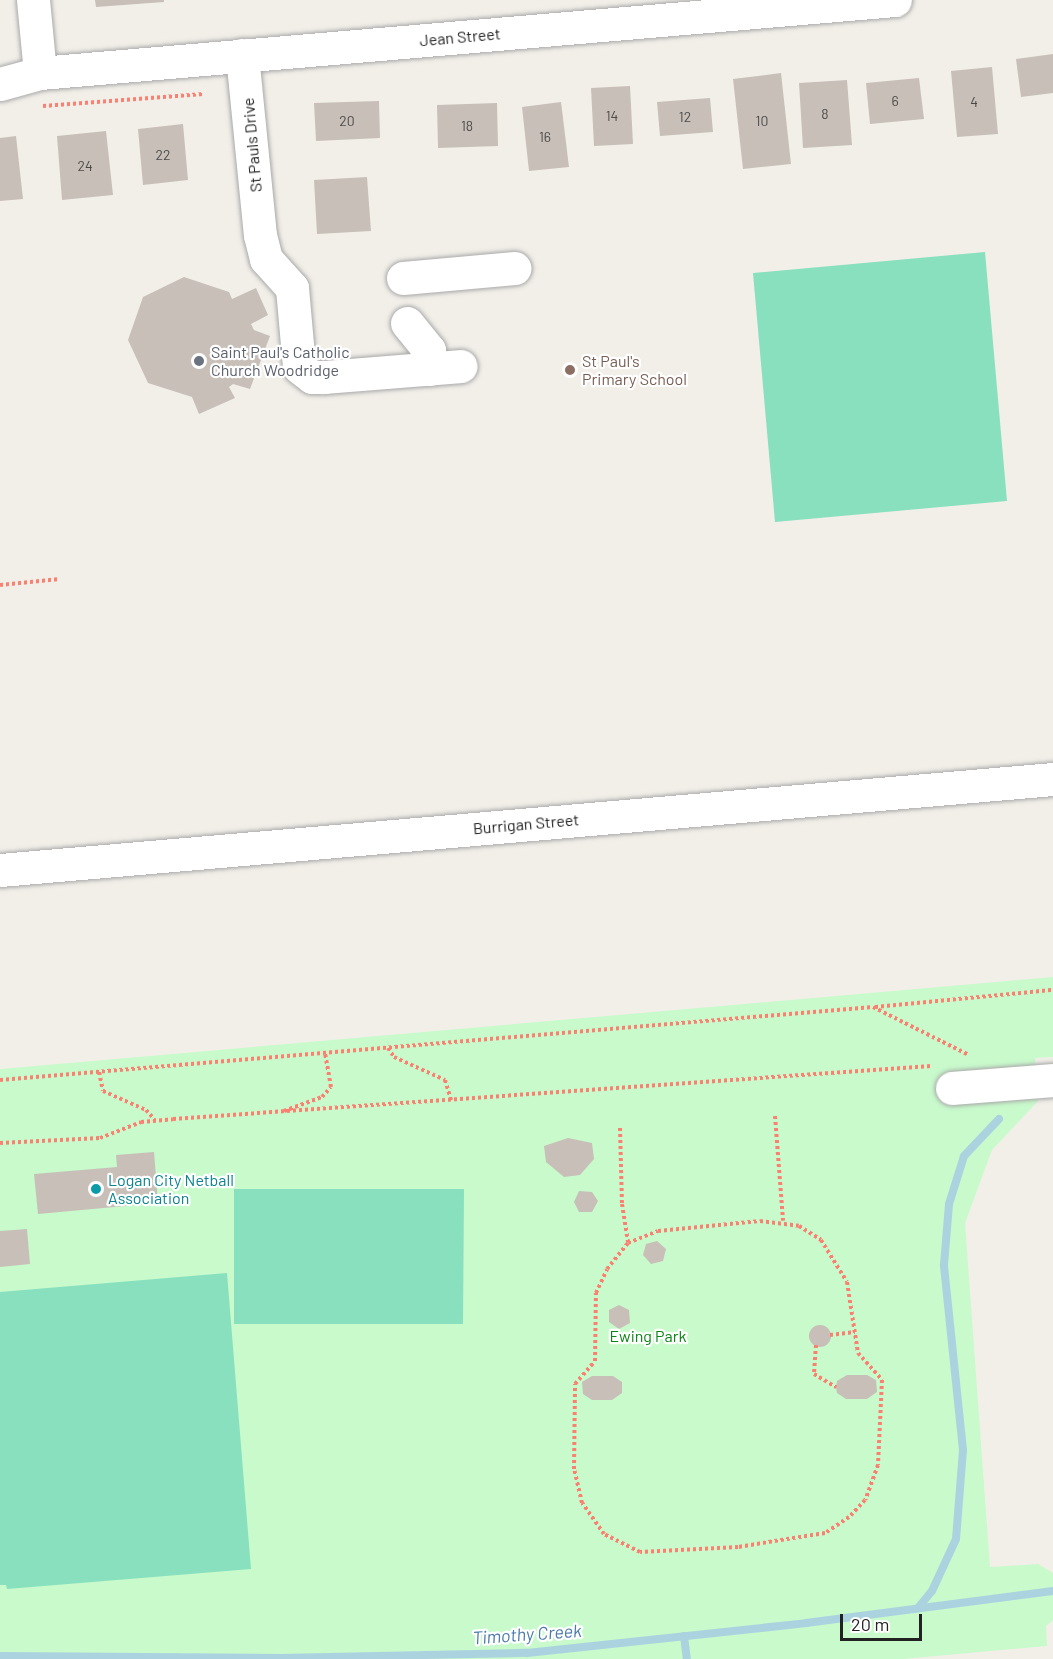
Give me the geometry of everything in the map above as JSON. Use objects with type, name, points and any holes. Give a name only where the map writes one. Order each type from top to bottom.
[{"type":"street","points":[[16,75],[33,0]]},
{"type":"street","name":"Jean Street","points":[[16,75],[895,0]]},
{"type":"street","name":"St Pauls Drive","points":[[242,55],[260,235],[266,259],[292,288],[299,367],[312,377],[446,367],[407,323]]},
{"type":"street","points":[[403,278],[515,268]]},
{"type":"street","name":"Burrigan Street","points":[[0,870],[1053,779]]},
{"type":"street","points":[[944,1077],[1053,1080]]},
{"type":"path","points":[[34,107],[204,94]]},
{"type":"path","points":[[0,585],[60,579]]},
{"type":"path","points":[[0,1080],[1053,990]]},
{"type":"path","points":[[873,1007],[972,1056]]},
{"type":"path","points":[[388,1048],[394,1057],[445,1080],[451,1100]]},
{"type":"path","points":[[280,1112],[322,1097],[331,1087],[325,1053]]},
{"type":"path","points":[[99,1072],[103,1091],[146,1110],[155,1121]]},
{"type":"path","points":[[0,1143],[100,1137],[155,1121],[451,1100],[944,1077]]},
{"type":"path","points":[[775,1116],[783,1221]]},
{"type":"path","points":[[620,1128],[622,1204],[628,1243]]},
{"type":"path","points":[[783,1221],[821,1240],[847,1282],[858,1353],[882,1380],[879,1387],[878,1465],[865,1500],[849,1517],[825,1533],[671,1552],[640,1552],[604,1534],[582,1503],[574,1468],[574,1384],[595,1361],[596,1293],[608,1269],[628,1243],[658,1231],[783,1221]]},
{"type":"path","points":[[830,1335],[855,1332]]},
{"type":"path","points":[[816,1345],[814,1374],[836,1387]]},
{"type":"green space","points":[[985,252],[1007,501],[775,522],[753,273]]},
{"type":"green space","name":"Ewing Park","points":[[1053,977],[1053,1057],[1035,1058],[1038,1101],[992,1150],[965,1223],[990,1567],[1038,1564],[1053,1573],[1053,1620],[1046,1626],[1047,1646],[903,1659],[0,1659],[0,1069]]},
{"type":"green space","points":[[234,1189],[464,1189],[463,1324],[234,1324]]},
{"type":"green space","points":[[227,1273],[251,1569],[7,1589],[6,1585],[0,1585],[0,1292]]},
{"type":"building","points":[[95,0],[164,0],[164,2],[96,7]]},
{"type":"building","points":[[1053,54],[1053,93],[1021,97],[1016,59]]},
{"type":"building","points":[[992,67],[998,134],[957,137],[951,71]]},
{"type":"building","points":[[781,73],[791,164],[743,169],[733,79]]},
{"type":"building","points":[[919,78],[924,119],[870,124],[866,83]]},
{"type":"building","points":[[847,80],[852,145],[803,148],[799,83]]},
{"type":"building","points":[[630,86],[633,144],[594,146],[591,88]]},
{"type":"building","points":[[710,98],[713,132],[660,136],[657,102]]},
{"type":"building","points":[[379,101],[380,138],[316,141],[314,103]]},
{"type":"building","points":[[561,102],[569,167],[529,171],[522,107]]},
{"type":"building","points":[[497,103],[498,146],[438,148],[437,105]]},
{"type":"building","points":[[183,124],[188,180],[143,185],[138,129]]},
{"type":"building","points":[[106,131],[113,195],[62,200],[57,136]]},
{"type":"building","points":[[16,136],[23,199],[0,201],[0,138]]},
{"type":"building","points":[[367,177],[371,231],[317,234],[314,180]]},
{"type":"building","name":"Saint Paul's Catholic Church Woodridge","points":[[184,277],[229,292],[232,299],[256,288],[268,315],[251,324],[254,330],[270,336],[250,389],[233,384],[229,387],[235,398],[199,414],[192,397],[148,383],[128,340],[143,297]]},
{"type":"building","points":[[568,1138],[592,1143],[594,1159],[580,1175],[564,1177],[546,1162],[544,1146]]},
{"type":"building","name":"Logan City Netball Association","points":[[154,1152],[158,1203],[38,1214],[34,1174],[117,1167],[116,1155]]},
{"type":"building","points":[[579,1191],[592,1192],[598,1201],[592,1212],[579,1212],[574,1202]]},
{"type":"building","points":[[27,1229],[30,1264],[0,1267],[0,1231]]},
{"type":"building","points":[[657,1241],[666,1249],[663,1261],[651,1264],[643,1255],[646,1244]]},
{"type":"building","points":[[619,1305],[629,1310],[630,1323],[619,1329],[609,1322],[609,1310]]},
{"type":"building","points":[[820,1325],[828,1328],[831,1336],[828,1344],[820,1347],[812,1344],[809,1336],[812,1328]]},
{"type":"building","points":[[847,1375],[867,1375],[876,1380],[877,1392],[867,1399],[846,1399],[837,1393],[836,1387],[837,1381]]},
{"type":"building","points":[[592,1376],[613,1376],[622,1382],[622,1393],[612,1400],[592,1400],[583,1394],[582,1382]]},
{"type":"waterway","points":[[918,1608],[932,1591],[956,1539],[963,1450],[944,1265],[949,1204],[964,1156],[999,1119]]},
{"type":"waterway","name":"Timothy Creek","points":[[0,1656],[281,1658],[527,1653],[806,1623],[1053,1591]]},
{"type":"waterway","points":[[684,1636],[687,1659]]},
{"type":"place","name":"Saint Paul's Catholic Church Woodridge","points":[[199,361]]},
{"type":"place","name":"St Paul's Primary School","points":[[570,370]]},
{"type":"place","name":"Logan City Netball Association","points":[[96,1189]]}]
